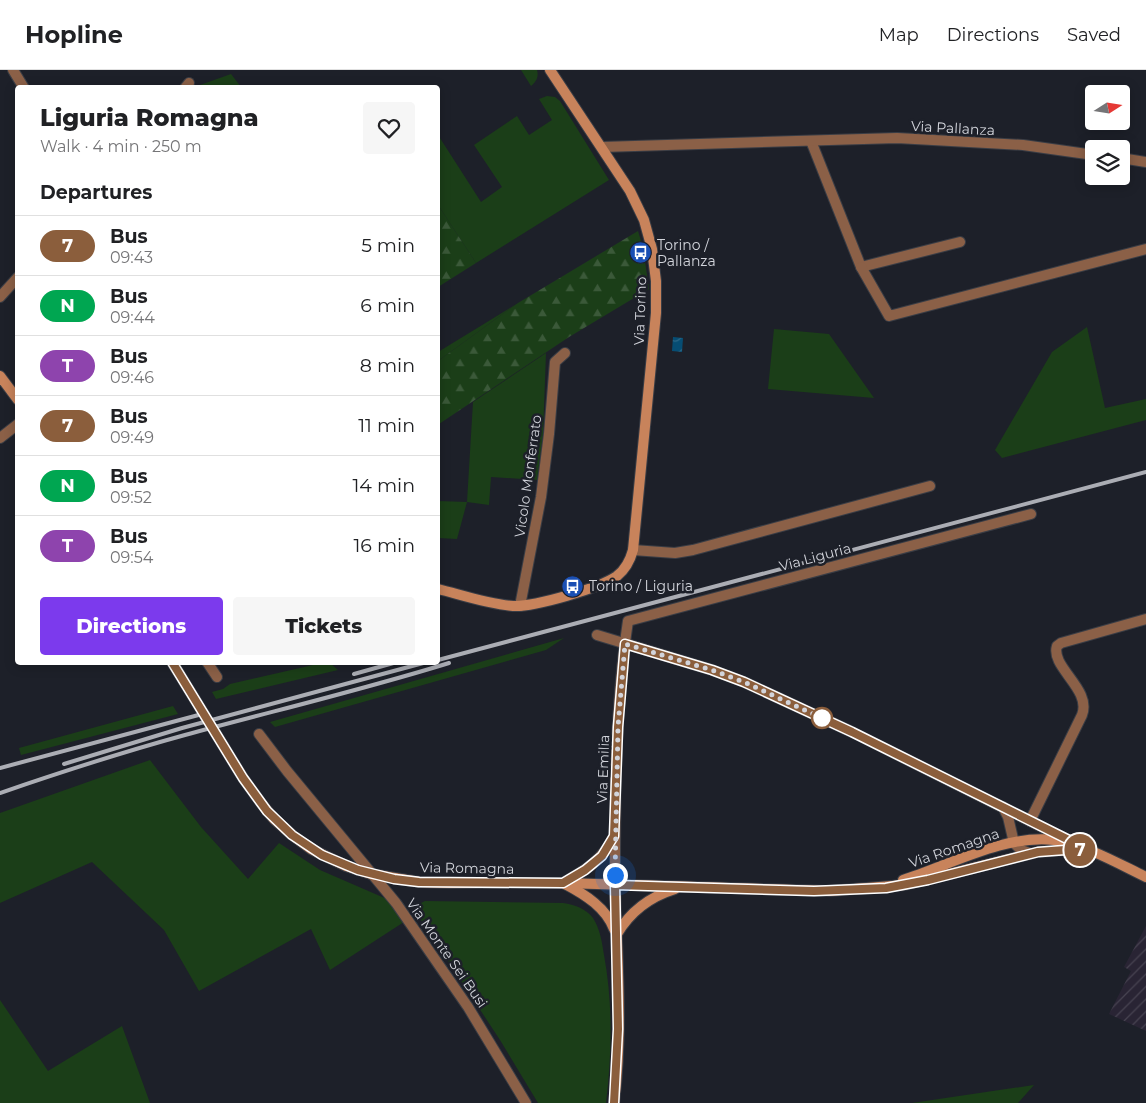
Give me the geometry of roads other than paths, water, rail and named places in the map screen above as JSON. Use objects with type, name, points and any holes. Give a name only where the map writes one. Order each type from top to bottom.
[{"type":"main road","name":"Via Torino","points":[[520,606],[604,583],[618,575],[625,568],[633,550],[656,313],[656,281],[652,249],[644,220],[630,191],[550,70]]},
{"type":"main road","points":[[0,376],[15,395]]},
{"type":"main road","points":[[440,589],[496,603],[520,606]]},
{"type":"main road","name":"Via Romagna","points":[[174,665],[243,778],[274,818],[310,849],[346,866],[371,874],[419,882],[563,883],[814,891],[904,885],[1029,853],[1074,850],[1091,851]]},
{"type":"main road","name":"Via Romagna","points":[[863,888],[912,877],[968,856],[1014,843],[1048,840],[1067,843],[1091,851]]},
{"type":"main road","points":[[1091,851],[1146,877]]},
{"type":"main road","name":"Via Emilia","points":[[563,883],[580,892],[600,908],[612,924],[616,935]]},
{"type":"main road","name":"Via Emilia","points":[[614,1103],[618,1040],[615,885]]},
{"type":"main road","points":[[616,935],[627,918],[641,906],[667,891],[682,886]]},
{"type":"street","points":[[14,70],[22,85]]},
{"type":"street","name":"Via Pallanza","points":[[602,147],[897,138],[1023,145],[1085,154]]},
{"type":"street","points":[[811,141],[861,266],[889,316],[1146,249]]},
{"type":"street","points":[[1130,159],[1146,162]]},
{"type":"street","points":[[861,266],[960,242]]},
{"type":"street","points":[[0,297],[15,280]]},
{"type":"street","name":"Vicolo Monferrato","points":[[520,606],[541,497],[556,362],[565,354]]},
{"type":"street","points":[[0,438],[15,426]]},
{"type":"street","points":[[633,550],[675,553],[693,550],[930,486]]},
{"type":"street","name":"Via Liguria","points":[[625,644],[628,621],[1031,514]]},
{"type":"street","points":[[1030,821],[1082,714],[1084,706],[1082,697],[1058,659],[1057,646],[1061,643],[1146,619]]},
{"type":"street","points":[[597,636],[712,670],[744,682],[852,732],[1091,851]]},
{"type":"street","name":"Via Emilia","points":[[615,885],[614,836],[618,727],[625,644]]},
{"type":"street","points":[[209,665],[217,677]]},
{"type":"street","name":"Via Monte Sei Busi","points":[[259,734],[287,771],[396,903],[468,1007],[526,1103]]},
{"type":"street","points":[[1003,807],[1008,817],[1014,843],[1021,850],[1029,853]]},
{"type":"street","points":[[1044,851],[1048,840],[1046,829]]},
{"type":"street","points":[[563,883],[585,870],[602,856],[614,836]]},
{"type":"water","points":[[673,337],[683,338],[682,352],[672,351]]},
{"type":"railway","points":[[440,659],[1146,472]]},
{"type":"railway","points":[[0,793],[92,762],[449,663]]},
{"type":"railway","points":[[354,674],[386,665]]},
{"type":"railway","points":[[64,764],[182,728],[416,665]]},
{"type":"railway","points":[[0,768],[206,713]]},
{"type":"place","name":"Torino / Pallanza","points":[[641,253]]},
{"type":"place","name":"Torino / Liguria","points":[[573,586]]}]
